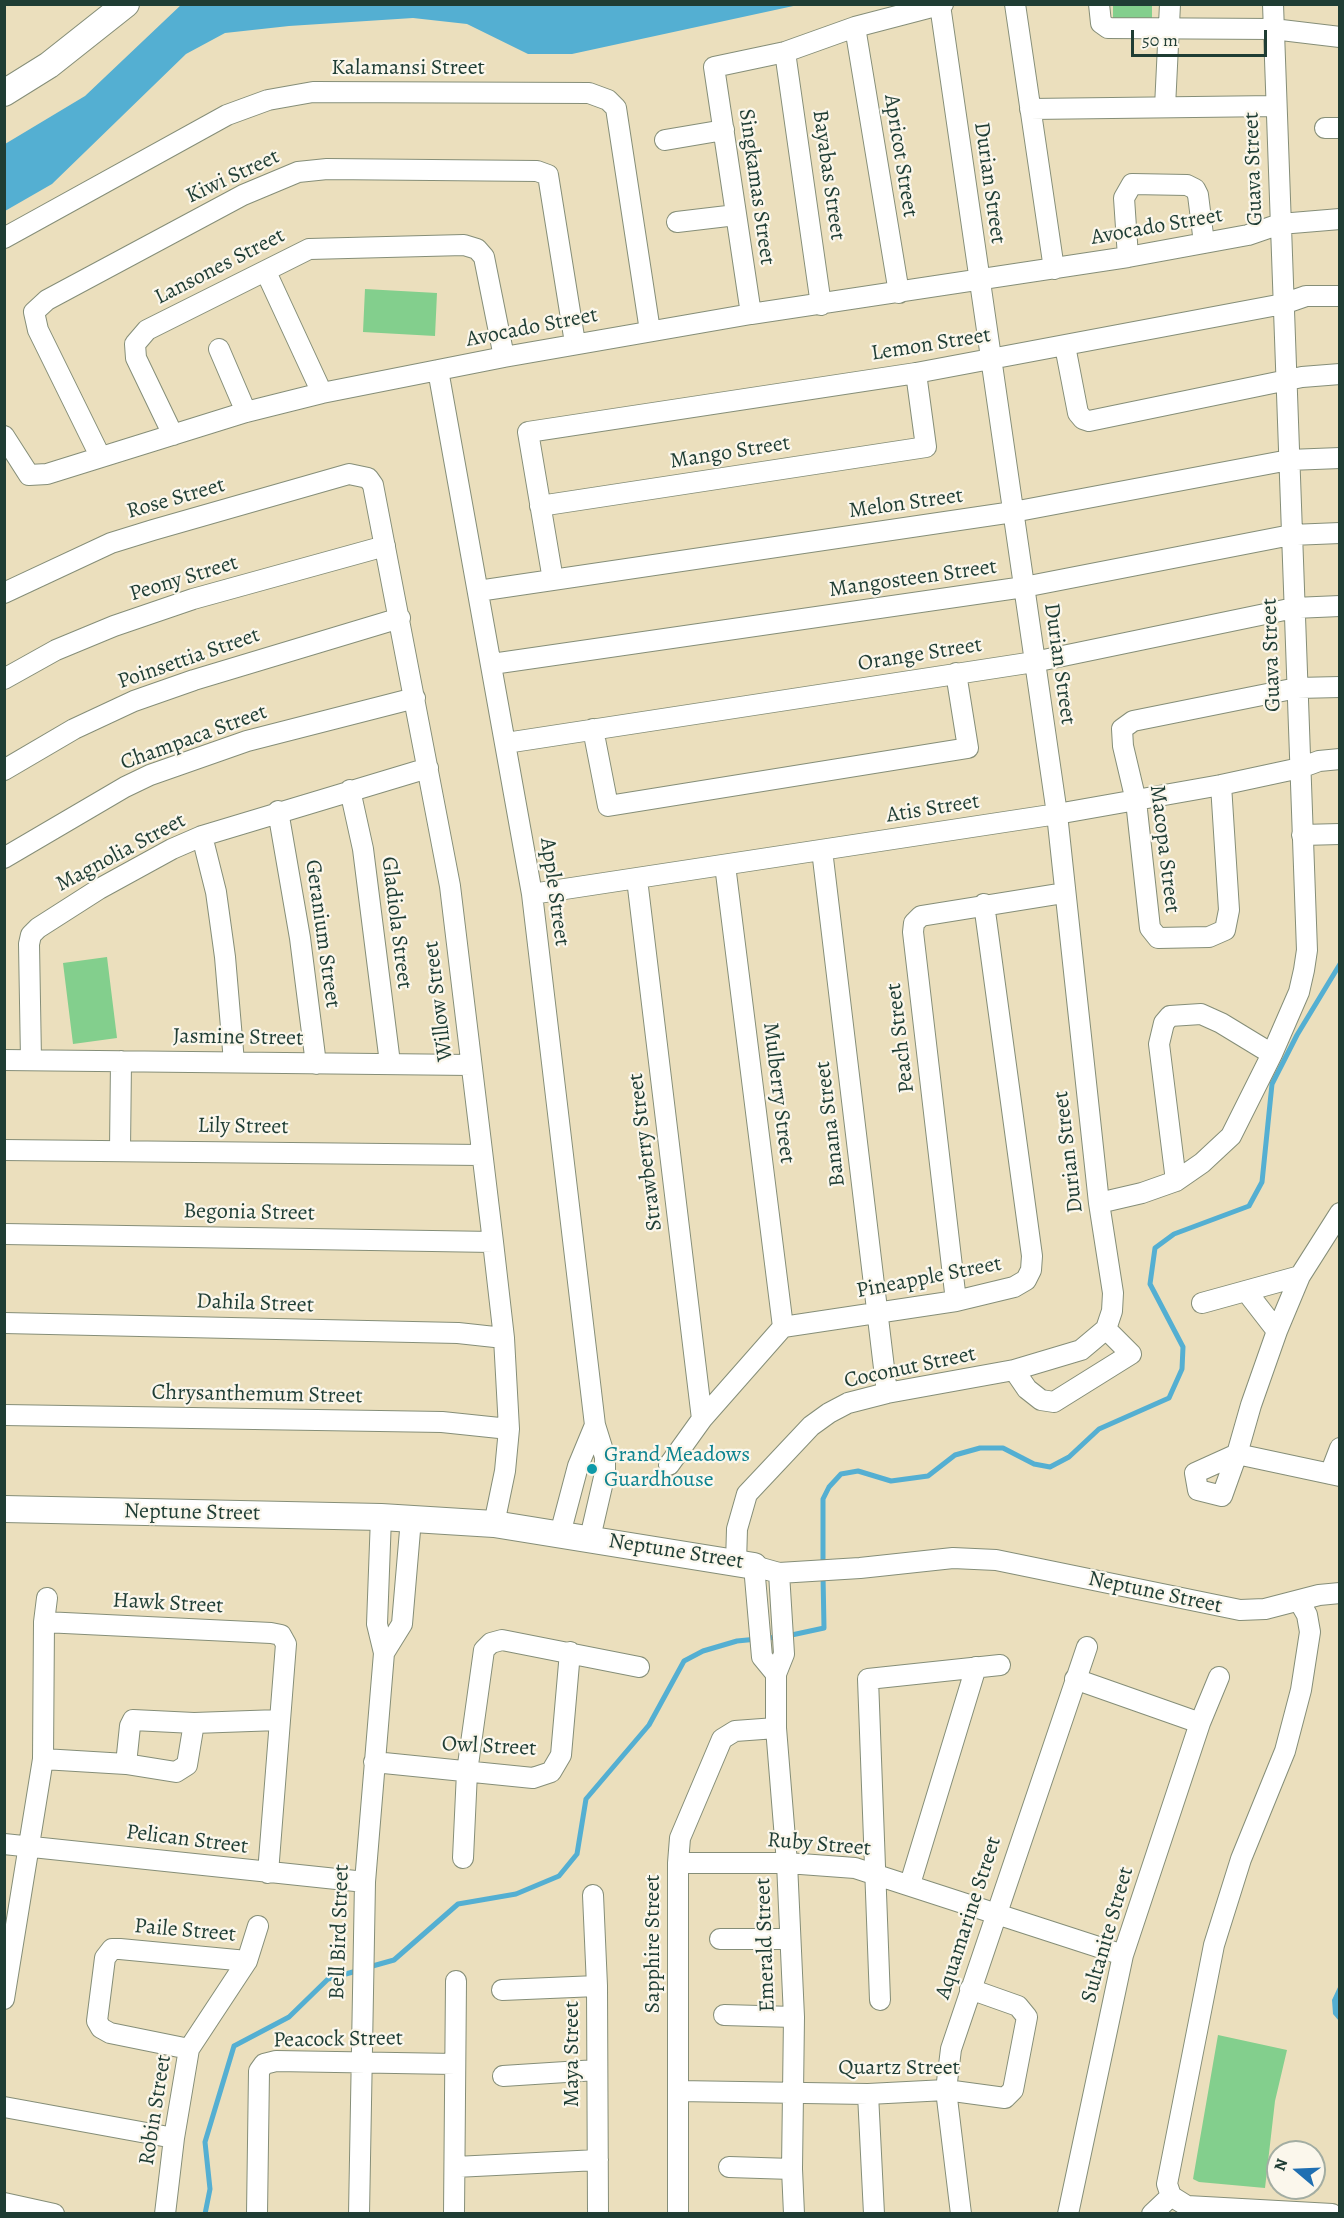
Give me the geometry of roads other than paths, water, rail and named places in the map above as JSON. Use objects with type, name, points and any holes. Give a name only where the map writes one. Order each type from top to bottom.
[{"type":"street","points":[[1015,4],[1054,269]]},
{"type":"street","points":[[1099,4],[1104,26],[1274,29],[1340,37]]},
{"type":"street","points":[[1165,107],[1170,4]]},
{"type":"street","name":"Guava Street","points":[[1099,1203],[1142,1194],[1176,1181],[1203,1163],[1231,1136],[1272,1054],[1299,992],[1306,960],[1273,4]]},
{"type":"street","name":"Durian Street","points":[[714,67],[785,52],[855,27],[942,5],[978,281],[992,360],[1057,814],[1099,1203],[1113,1293],[1112,1311],[1106,1329]]},
{"type":"street","points":[[4,93],[49,65],[112,9]]},
{"type":"street","name":"Apricot Street","points":[[855,27],[899,293]]},
{"type":"street","name":"Bayabas Street","points":[[785,52],[821,305]]},
{"type":"street","name":"Singkamas Street","points":[[714,67],[751,314]]},
{"type":"street","name":"Kalamansi Street","points":[[4,238],[228,115],[268,100],[313,92],[589,93],[608,100],[616,108],[650,331]]},
{"type":"street","points":[[1029,109],[1276,105]]},
{"type":"street","points":[[665,140],[724,130]]},
{"type":"street","name":"Kiwi Street","points":[[100,456],[38,330],[34,312],[47,300],[243,195],[298,172],[327,169],[537,171],[548,175],[575,343]]},
{"type":"street","points":[[1128,257],[1124,198],[1132,184],[1187,185],[1195,189],[1198,195],[1204,243]]},
{"type":"street","points":[[677,222],[736,215]]},
{"type":"street","name":"Avocado Street","points":[[4,436],[29,475],[46,474],[246,412],[322,393],[575,343],[1128,257],[1248,235],[1280,224],[1340,219]]},
{"type":"street","name":"Lansones Street","points":[[173,435],[136,358],[135,344],[147,330],[309,249],[464,245],[477,249],[484,256],[504,357]]},
{"type":"street","points":[[266,272],[322,393]]},
{"type":"street","name":"Lemon Street","points":[[540,506],[528,432],[916,373],[1283,304],[1306,296],[1340,296]]},
{"type":"street","points":[[1065,346],[1078,413],[1083,419],[1089,421],[1302,377],[1340,374]]},
{"type":"street","points":[[219,349],[246,412]]},
{"type":"street","name":"Apple Street","points":[[438,370],[532,894],[595,1425],[605,1457],[605,1473],[590,1538]]},
{"type":"street","name":"Mango Street","points":[[540,506],[926,447],[916,373]]},
{"type":"street","name":"Melon Street","points":[[478,591],[1013,512],[1289,460],[1340,458]]},
{"type":"street","name":"Rose Street","points":[[4,593],[48,570],[111,543],[348,474],[368,478]]},
{"type":"street","name":"Willow Street","points":[[368,478],[376,497],[450,886],[493,1242],[504,1338],[509,1429],[505,1471],[494,1524]]},
{"type":"street","points":[[540,506],[553,580]]},
{"type":"street","name":"Mangosteen Street","points":[[492,664],[1024,587],[1291,535],[1340,533]]},
{"type":"street","name":"Peony Street","points":[[4,679],[56,650],[114,626],[192,599],[385,546]]},
{"type":"street","name":"Orange Street","points":[[506,743],[1034,662],[1294,608],[1340,606]]},
{"type":"street","name":"Poinsettia Street","points":[[4,770],[74,729],[134,701],[194,680],[399,618]]},
{"type":"street","points":[[593,729],[608,806],[968,748],[956,673]]},
{"type":"street","points":[[1297,688],[1340,687]]},
{"type":"street","name":"Macopa Street","points":[[1221,785],[1228,921],[1225,930],[1209,937],[1165,938],[1152,933],[1136,801],[1121,737],[1122,729],[1133,722],[1297,688]]},
{"type":"street","name":"Champaca Street","points":[[4,858],[125,787],[150,775],[247,741],[415,698]]},
{"type":"street","name":"Atis Street","points":[[532,894],[1136,801],[1300,768],[1318,761],[1340,759]]},
{"type":"street","name":"Magnolia Street","points":[[31,1060],[29,944],[31,935],[99,889],[172,849],[202,836],[428,768]]},
{"type":"street","name":"Gladiola Street","points":[[350,790],[366,871],[390,1063]]},
{"type":"street","name":"Geranium Street","points":[[278,812],[300,938],[316,1064]]},
{"type":"street","points":[[1302,835],[1340,834]]},
{"type":"street","points":[[202,836],[216,892],[225,957],[234,1062]]},
{"type":"street","name":"Banana Street","points":[[822,850],[887,1393]]},
{"type":"street","name":"Mulberry Street","points":[[725,865],[783,1327]]},
{"type":"street","name":"Strawberry Street","points":[[637,879],[702,1419]]},
{"type":"street","name":"Peach Street","points":[[956,1301],[913,932],[914,923],[921,916],[984,904],[1064,893]]},
{"type":"street","name":"Pineapple Street","points":[[783,1327],[956,1301],[1014,1287],[1026,1280],[1031,1270],[1032,1256],[984,904]]},
{"type":"street","points":[[1176,1181],[1159,1044],[1164,1023],[1170,1016],[1201,1014],[1221,1023],[1272,1054]]},
{"type":"street","name":"Jasmine Street","points":[[4,1060],[471,1065]]},
{"type":"street","points":[[120,1150],[121,1061]]},
{"type":"street","name":"Lily Street","points":[[4,1150],[481,1155]]},
{"type":"street","points":[[1339,1215],[1300,1276],[1277,1331],[1251,1405],[1237,1454],[1335,1475],[1340,1448]]},
{"type":"street","name":"Begonia Street","points":[[4,1234],[493,1242]]},
{"type":"street","points":[[1202,1303],[1300,1276]]},
{"type":"street","points":[[1246,1291],[1277,1331]]},
{"type":"street","name":"Dahila Street","points":[[4,1323],[422,1332],[504,1338]]},
{"type":"street","points":[[669,1465],[702,1419],[783,1327]]},
{"type":"street","points":[[1014,1370],[1027,1389],[1041,1400],[1054,1402],[1131,1354],[1106,1329]]},
{"type":"street","name":"Coconut Street","points":[[745,1564],[737,1529],[747,1494],[811,1426],[829,1413],[848,1404],[887,1393],[1014,1370],[1081,1350],[1106,1329]]},
{"type":"street","name":"Chrysanthemum Street","points":[[4,1415],[442,1422],[509,1429]]},
{"type":"street","name":"Apple Street","points":[[560,1534],[578,1466],[595,1425]]},
{"type":"street","name":"Neptune Street","points":[[4,1509],[381,1517],[494,1524],[590,1538],[787,1573],[953,1558],[996,1560],[1240,1610],[1265,1609],[1340,1593]]},
{"type":"street","name":"Bell Bird Street","points":[[359,2214],[365,1882],[384,1653],[377,1624],[381,1517]]},
{"type":"street","name":"Bell Bird Street","points":[[384,1653],[402,1624],[411,1519]]},
{"type":"street","points":[[745,1564],[762,1657],[776,1674]]},
{"type":"street","name":"Emerald Street","points":[[787,1573],[784,1654],[776,1674],[776,1728],[787,1863],[794,2017],[792,2092],[794,2214]]},
{"type":"street","points":[[4,1999],[44,1759],[44,1622],[47,1598]]},
{"type":"street","points":[[1299,1600],[1307,1615],[1310,1632],[1304,1673],[1285,1751],[1231,1886],[1214,1945],[1167,2184],[1171,2196],[1187,2206],[1332,2214]]},
{"type":"street","name":"Hawk Street","points":[[44,1622],[281,1635],[286,1644],[279,1720]]},
{"type":"street","points":[[463,1858],[466,1772],[484,1650],[491,1643],[502,1641],[570,1652],[639,1667]]},
{"type":"street","name":"Aquamarine Street","points":[[961,2214],[946,2090],[951,2049],[1087,1647]]},
{"type":"street","name":"Owl Street","points":[[374,1762],[532,1778],[551,1772],[561,1755],[570,1652]]},
{"type":"street","points":[[880,2000],[868,1679],[1000,1665]]},
{"type":"street","points":[[909,1884],[976,1667]]},
{"type":"street","name":"Sultanite Street","points":[[1068,2214],[1123,1955],[1200,1723],[1219,1677]]},
{"type":"street","points":[[1076,1679],[1200,1723]]},
{"type":"street","points":[[126,1764],[130,1726],[133,1720],[194,1723],[279,1720],[268,1873]]},
{"type":"street","points":[[44,1759],[126,1764],[176,1772],[183,1770],[187,1765],[194,1723]]},
{"type":"street","name":"Sapphire Street","points":[[678,2214],[678,1863],[680,1838],[722,1739],[735,1731],[776,1728]]},
{"type":"street","name":"Pelican Street","points":[[4,1844],[365,1882]]},
{"type":"street","name":"Ruby Street","points":[[678,1863],[787,1863],[855,1868],[1123,1955]]},
{"type":"street","name":"Maya Street","points":[[593,1895],[597,1986],[598,2214]]},
{"type":"street","name":"Robin Street","points":[[165,2214],[174,2138],[189,2049],[247,1961],[258,1926]]},
{"type":"street","points":[[720,1939],[790,1939]]},
{"type":"street","name":"Paile Street","points":[[189,2049],[110,2033],[101,2028],[97,2021],[105,1958],[112,1949],[120,1949],[247,1961]]},
{"type":"street","points":[[454,2214],[456,1981]]},
{"type":"street","points":[[502,1990],[597,1986]]},
{"type":"street","name":"Quartz Street","points":[[678,2091],[868,2094],[946,2090],[1005,2098],[1013,2090],[1027,2017],[1018,2006],[970,1989]]},
{"type":"street","points":[[724,2015],[794,2017]]},
{"type":"street","name":"Peacock Street","points":[[257,2214],[259,2071],[264,2064],[276,2061],[455,2064]]},
{"type":"street","points":[[503,2076],[597,2070]]},
{"type":"street","points":[[868,2094],[874,2214]]},
{"type":"street","points":[[4,2107],[174,2138]]},
{"type":"street","points":[[454,2167],[598,2160]]},
{"type":"street","points":[[729,2167],[792,2169]]},
{"type":"street","points":[[1152,2214],[1171,2196]]},
{"type":"street","points":[[4,2203],[54,2214]]},
{"type":"water","points":[[182,4],[798,5],[572,54],[528,54],[467,24],[413,18],[289,26],[225,33],[186,54],[52,184],[5,211],[5,144],[85,96]]},
{"type":"water","points":[[1339,1985],[1339,2021],[1333,2014],[1332,2000]]},
{"type":"waterway","points":[[823,1566],[823,1499],[829,1487],[841,1474],[858,1471],[891,1481],[928,1476],[955,1455],[980,1448],[1003,1448],[1034,1464],[1050,1467],[1069,1457],[1099,1429],[1169,1398],[1182,1369],[1183,1347],[1150,1284],[1155,1248],[1174,1234],[1249,1206],[1262,1182],[1272,1084],[1297,1035],[1340,964]]},
{"type":"waterway","points":[[787,1636],[824,1628],[823,1575]]},
{"type":"waterway","points":[[369,1967],[394,1960],[458,1904],[516,1894],[559,1876],[577,1854],[586,1799],[649,1725],[684,1661],[703,1651],[737,1641],[778,1637]]},
{"type":"waterway","points":[[205,2214],[210,2189],[205,2142],[234,2046],[289,2017],[328,1979],[360,1970]]},
{"type":"place","name":"Grand Meadows Guardhouse","points":[[592,1469]]}]
